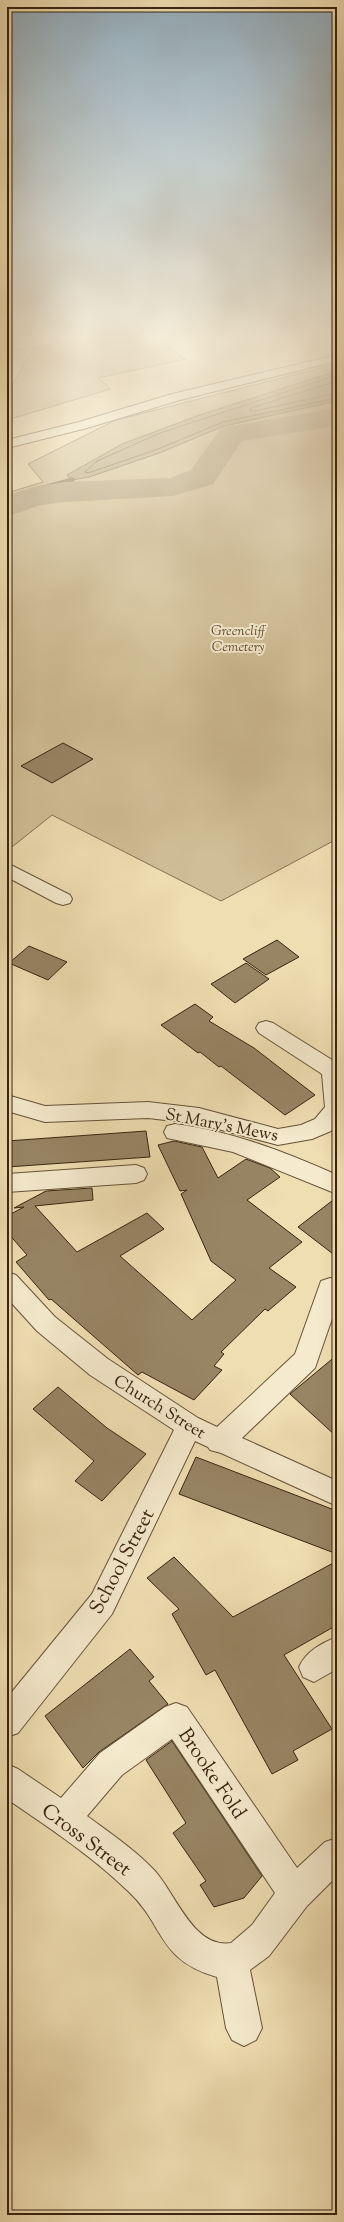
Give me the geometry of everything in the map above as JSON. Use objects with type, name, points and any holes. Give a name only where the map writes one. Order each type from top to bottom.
[{"type":"street","points":[[7,868],[62,899]]},
{"type":"street","name":"St Mary's Mews","points":[[7,1103],[45,1114],[148,1110],[200,1116],[278,1138],[304,1133],[323,1126],[336,1108],[332,1070],[266,1028]]},
{"type":"street","points":[[175,1132],[204,1135],[234,1143],[278,1158],[337,1185]]},
{"type":"street","points":[[7,1183],[136,1174]]},
{"type":"street","name":"Church Street","points":[[7,1282],[46,1324],[99,1368],[189,1426],[219,1442],[337,1494]]},
{"type":"street","points":[[219,1442],[306,1360],[330,1288]]},
{"type":"street","name":"School Street","points":[[7,1722],[102,1604],[189,1426]]},
{"type":"street","name":"Brooke Fold","points":[[64,1819],[111,1764],[176,1718],[295,1894]]},
{"type":"street","name":"Cross Street","points":[[7,1780],[103,1845],[143,1881],[166,1917],[193,1948],[214,1960],[231,1960]]},
{"type":"street","points":[[244,2028],[231,1960],[241,1956],[267,1934],[295,1894],[337,1854]]},
{"type":"green space","name":"Greencliff Cemetery","points":[[69,444],[123,444],[67,476],[89,477],[181,444],[337,444],[337,839],[221,901],[52,815],[7,851],[7,493],[43,482],[28,464]]},
{"type":"water","points":[[122,444],[181,444],[89,477],[72,480],[67,475]]},
{"type":"building","points":[[63,743],[93,759],[52,783],[21,766]]},
{"type":"building","points":[[277,940],[299,957],[266,975],[243,959]]},
{"type":"building","points":[[29,946],[67,962],[48,980],[9,963]]},
{"type":"building","points":[[246,963],[269,979],[235,1003],[211,984]]},
{"type":"building","points":[[195,1004],[213,1017],[209,1021],[254,1048],[315,1095],[285,1115],[221,1066],[219,1067],[200,1052],[198,1053],[161,1025]]},
{"type":"building","points":[[146,1131],[150,1157],[7,1167],[7,1141]]},
{"type":"building","points":[[174,1141],[202,1147],[218,1178],[246,1159],[270,1168],[280,1177],[247,1200],[302,1242],[269,1268],[296,1287],[268,1311],[265,1309],[221,1352],[224,1354],[214,1366],[222,1370],[194,1400],[142,1372],[138,1375],[51,1299],[49,1300],[16,1262],[27,1255],[7,1232],[7,1216],[24,1207],[14,1208],[46,1191],[92,1188],[93,1200],[35,1206],[77,1252],[147,1213],[164,1229],[120,1256],[192,1320],[236,1280],[211,1261],[181,1194],[187,1190],[180,1191],[158,1145]]},
{"type":"building","points":[[337,1197],[337,1257],[298,1227]]},
{"type":"building","points":[[337,1355],[337,1437],[290,1394]]},
{"type":"building","points":[[58,1387],[107,1428],[146,1454],[102,1501],[75,1481],[94,1461],[33,1409]]},
{"type":"building","points":[[196,1457],[337,1511],[337,1554],[179,1494]]},
{"type":"building","points":[[174,1557],[233,1617],[337,1561],[337,1625],[284,1655],[332,1729],[293,1751],[298,1760],[272,1774],[215,1670],[206,1675],[172,1614],[179,1609],[147,1578]]},
{"type":"building","points":[[130,1649],[154,1677],[149,1681],[168,1704],[99,1752],[83,1768],[45,1716]]},
{"type":"building","points":[[172,1741],[262,1876],[244,1898],[214,1907],[200,1885],[206,1881],[173,1833],[186,1823],[146,1760]]},
{"type":"waterway","points":[[7,507],[33,497],[65,492],[173,487],[202,477],[225,444]]},
{"type":"waterway","points":[[7,498],[72,480]]}]
